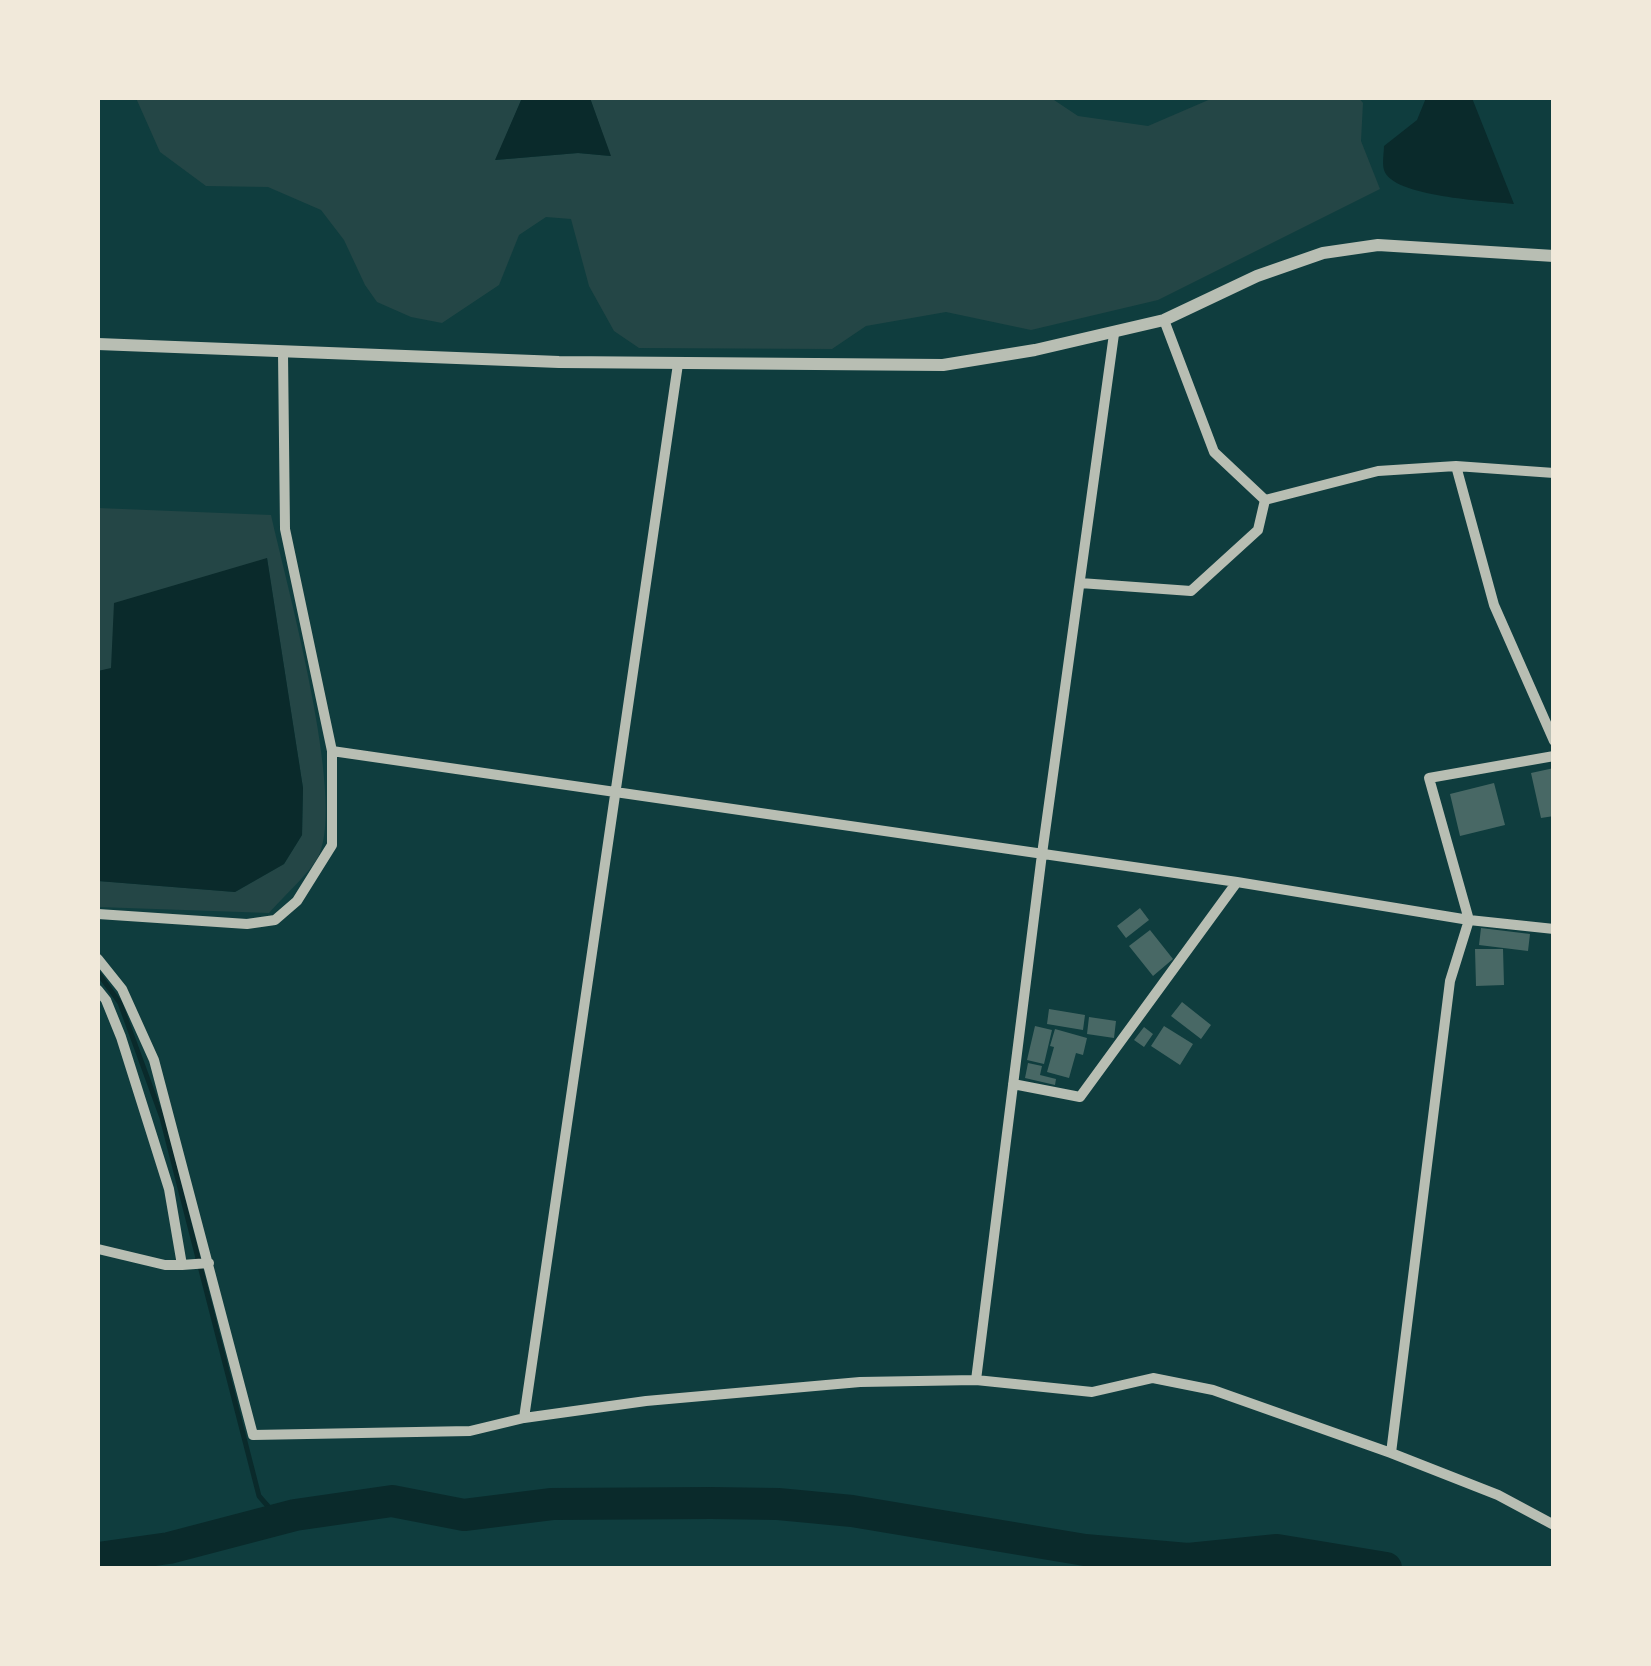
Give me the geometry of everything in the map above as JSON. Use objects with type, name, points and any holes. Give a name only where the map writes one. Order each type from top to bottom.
[{"type":"street","points":[[98,344],[678,364],[943,364],[1114,334],[1164,320],[1258,276],[1322,252],[1378,244],[1553,258]]},
{"type":"street","points":[[1164,320],[1214,452],[1265,500]]},
{"type":"street","points":[[976,1380],[1042,854],[1114,334]]},
{"type":"street","points":[[98,914],[247,924],[276,920],[297,901],[332,845],[332,751],[286,529],[283,352]]},
{"type":"street","points":[[524,1418],[678,364]]},
{"type":"street","points":[[1265,500],[1378,471],[1456,466],[1554,473]]},
{"type":"street","points":[[1456,466],[1494,605],[1554,741]]},
{"type":"street","points":[[1080,583],[1190,591],[1258,530],[1265,500]]},
{"type":"street","points":[[332,751],[1237,882],[1469,920],[1554,929]]},
{"type":"street","points":[[1391,1453],[1450,981],[1469,920],[1429,778],[1554,756]]},
{"type":"street","points":[[1013,1084],[1080,1097],[1237,882]]},
{"type":"street","points":[[98,959],[122,990],[154,1060],[253,1435],[470,1431],[524,1418],[646,1401],[860,1382],[976,1380],[1092,1392],[1153,1378],[1213,1390],[1391,1453],[1498,1495],[1554,1525]]},
{"type":"street","points":[[98,990],[121,1037],[169,1189],[186,1265]]},
{"type":"street","points":[[98,1250],[165,1265],[207,1263]]},
{"type":"shaded area","points":[[136,98],[522,98],[496,160],[578,153],[610,156],[590,98],[1051,98],[1078,116],[1148,126],[1213,98],[1359,98],[1363,103],[1361,141],[1380,189],[1158,300],[1031,330],[946,312],[866,326],[832,349],[639,348],[614,331],[589,286],[571,219],[546,217],[519,235],[499,285],[442,323],[411,317],[377,302],[344,240],[321,210],[268,187],[206,186],[160,152]]},
{"type":"shaded area","points":[[522,98],[590,98],[611,156],[578,153],[495,160]]},
{"type":"shaded area","points":[[1426,98],[1472,98],[1514,204],[1422,192],[1391,179],[1384,170],[1384,146],[1417,120]]},
{"type":"shaded area","points":[[98,508],[271,515],[320,740],[325,827],[315,862],[269,913],[98,907],[98,881],[235,892],[284,864],[302,835],[303,788],[267,558],[111,669],[98,671]]},
{"type":"shaded area","points":[[267,558],[303,788],[302,835],[284,864],[235,892],[98,881],[98,671],[111,668],[114,603]]},
{"type":"building","points":[[1554,768],[1554,816],[1541,818],[1531,773]]},
{"type":"building","points":[[1494,783],[1505,825],[1460,836],[1450,794]]},
{"type":"building","points":[[1140,908],[1149,920],[1126,938],[1117,926]]},
{"type":"building","points":[[1481,928],[1530,934],[1528,951],[1479,945]]},
{"type":"building","points":[[1150,930],[1173,959],[1153,976],[1129,946]]},
{"type":"building","points":[[1475,949],[1503,949],[1504,985],[1476,986]]},
{"type":"building","points":[[1182,1002],[1211,1025],[1201,1039],[1171,1016]]},
{"type":"building","points":[[1049,1009],[1085,1015],[1083,1030],[1047,1024]]},
{"type":"building","points":[[1089,1017],[1116,1021],[1114,1038],[1087,1034]]},
{"type":"building","points":[[1035,1026],[1052,1030],[1044,1064],[1027,1060]]},
{"type":"building","points":[[1164,1026],[1193,1044],[1180,1065],[1151,1046]]},
{"type":"building","points":[[1144,1027],[1153,1034],[1144,1047],[1134,1040]]},
{"type":"building","points":[[1055,1029],[1087,1038],[1083,1055],[1076,1053],[1069,1078],[1047,1072]]},
{"type":"building","points":[[1028,1063],[1042,1066],[1040,1075],[1056,1079],[1055,1085],[1025,1078]]},
{"type":"waterway","points":[[98,973],[120,1003],[162,1118],[259,1496],[273,1512],[295,1515]]},
{"type":"waterway","points":[[98,1558],[169,1548],[295,1515],[392,1501],[464,1515],[552,1504],[711,1503],[852,1511],[1085,1550],[1188,1559],[1277,1550],[1386,1568]]}]
